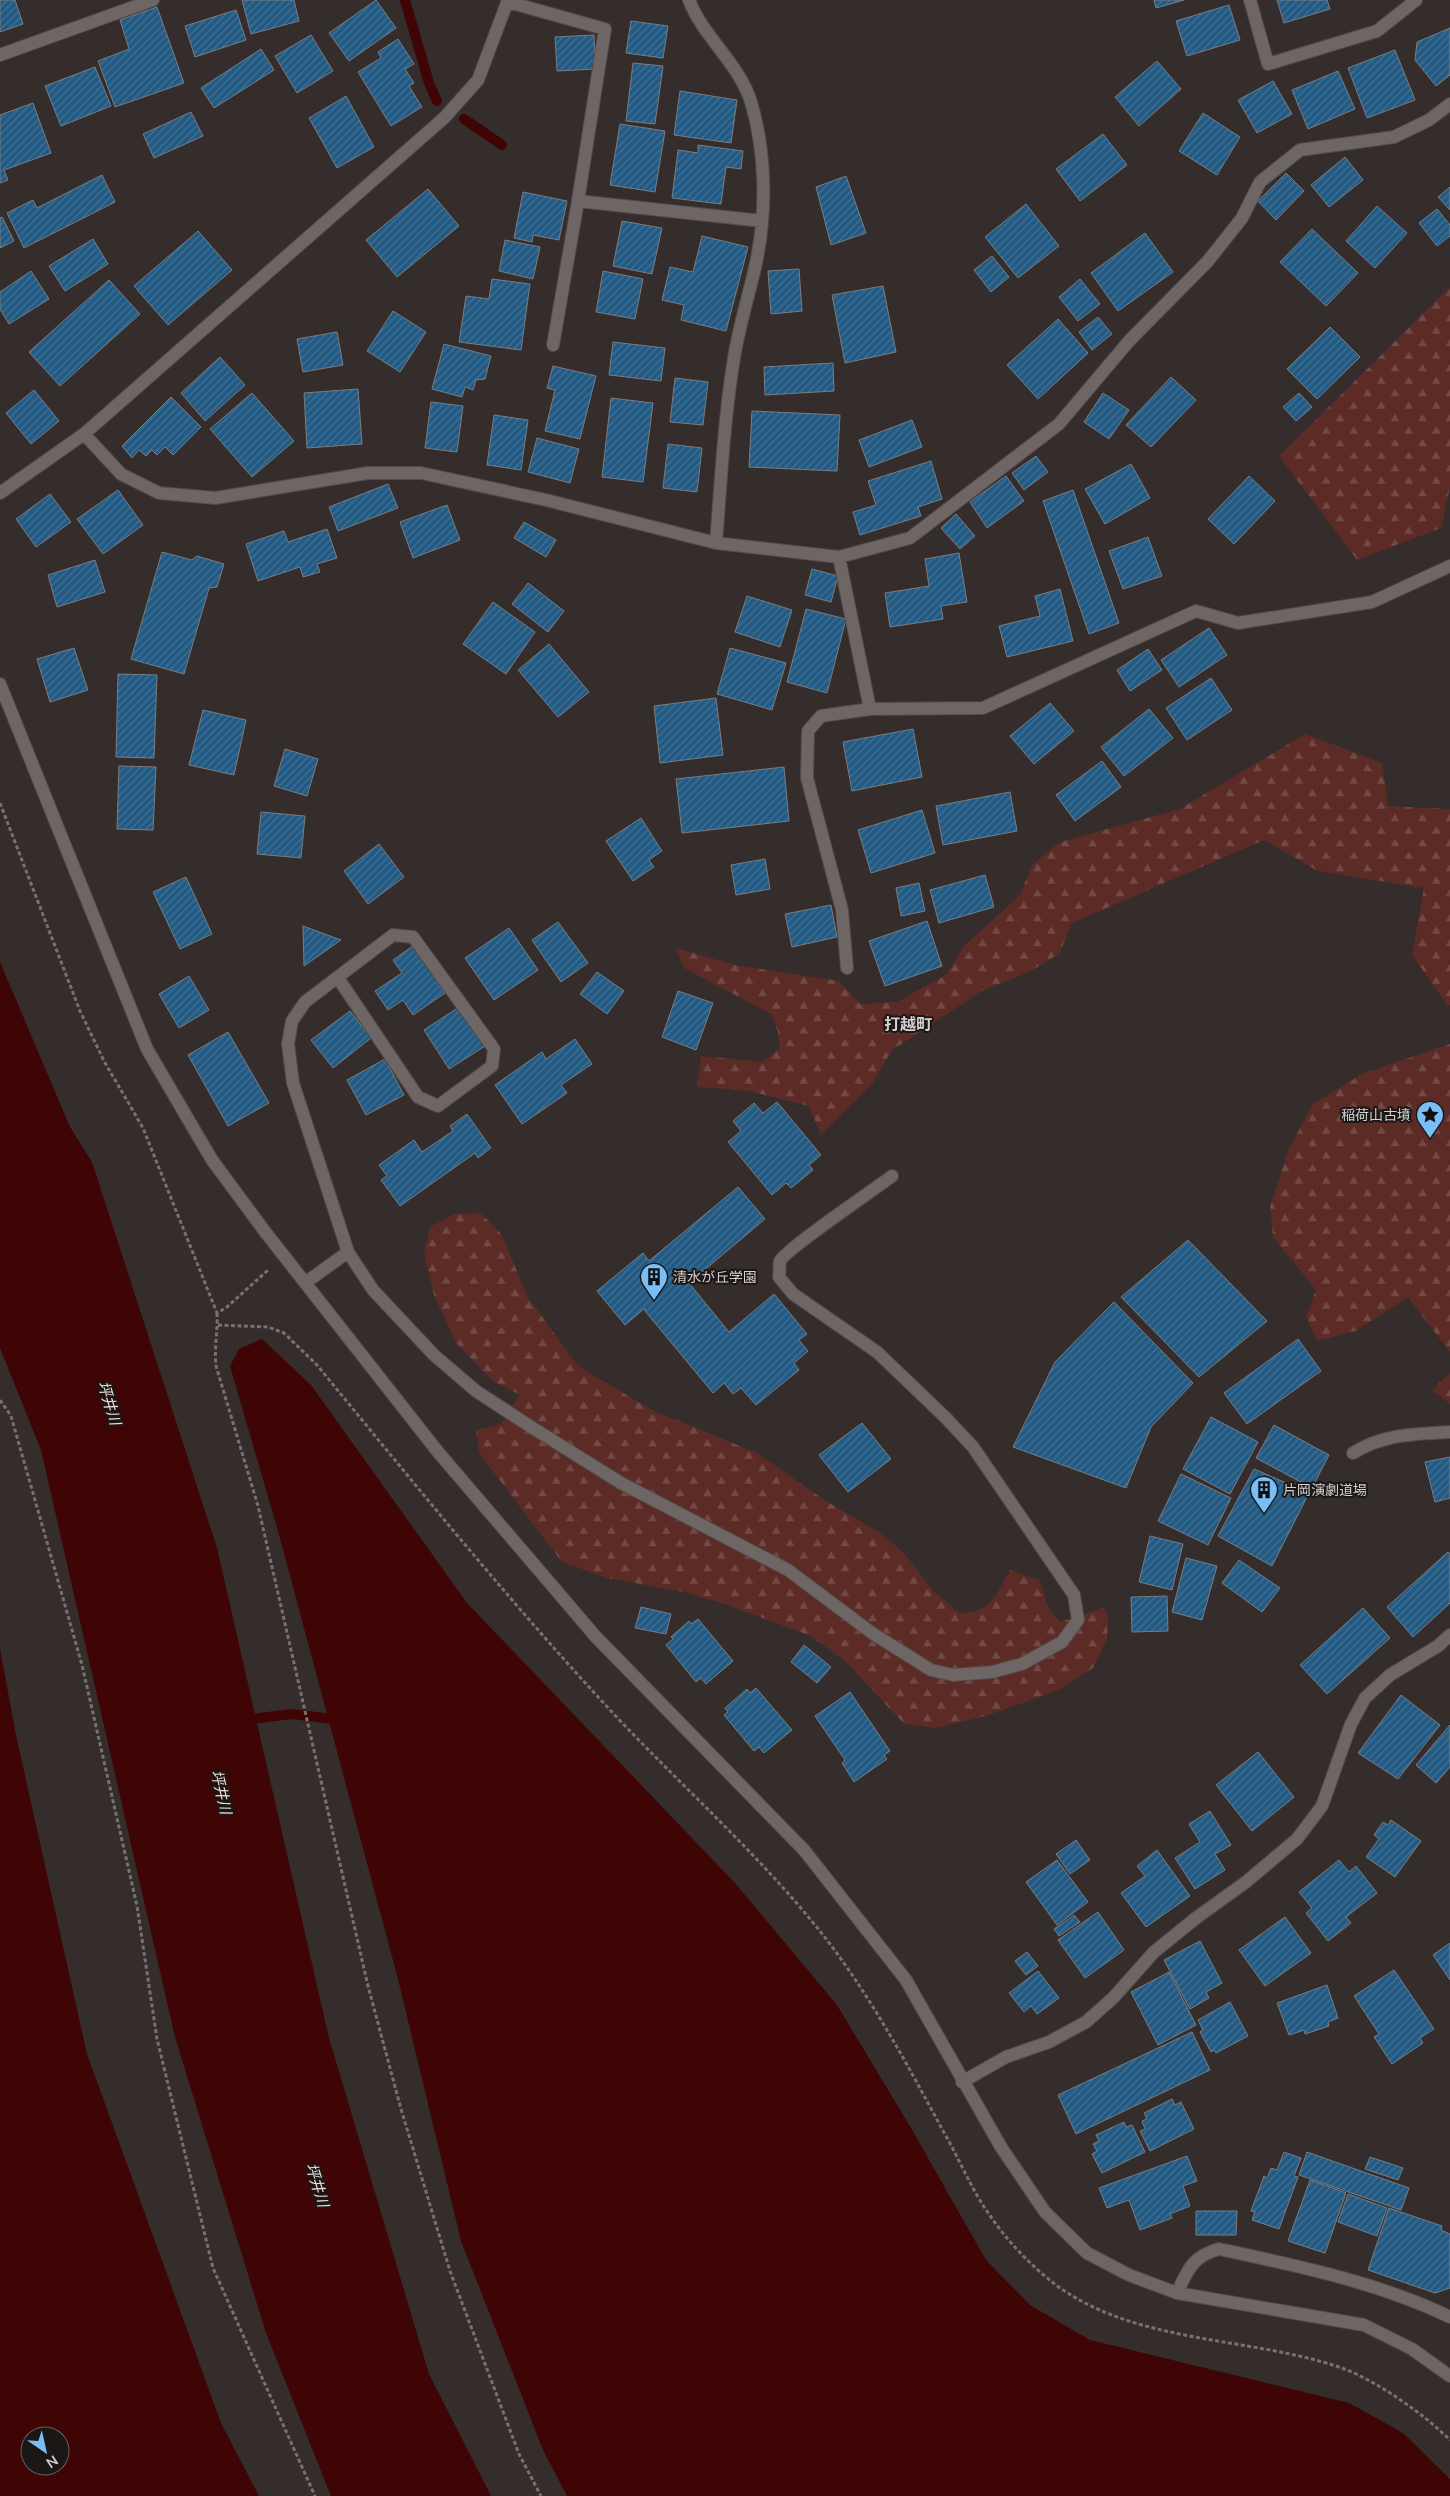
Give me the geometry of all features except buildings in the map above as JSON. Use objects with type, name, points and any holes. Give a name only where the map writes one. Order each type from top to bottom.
[{"type":"street","points":[[0,55],[153,0]]},
{"type":"street","points":[[689,0],[695,17],[730,60],[750,100],[762,147],[762,221],[756,261],[734,357],[726,417],[716,543]]},
{"type":"street","points":[[1250,0],[1268,64],[1377,31],[1415,0]]},
{"type":"street","points":[[0,493],[84,434],[444,118],[478,80],[508,1],[605,29],[553,345]]},
{"type":"street","points":[[84,434],[121,474],[159,493],[215,498],[368,473],[420,473],[546,500],[716,543],[839,557],[910,538],[1059,424],[1129,341],[1208,261],[1242,218],[1260,182],[1300,150],[1394,137],[1429,120],[1450,104]]},
{"type":"street","points":[[578,201],[762,221]]},
{"type":"street","points":[[839,557],[870,709]]},
{"type":"street","points":[[847,968],[842,910],[807,778],[808,731],[821,716],[870,709],[983,708],[1196,611],[1238,623],[1372,602],[1450,566]]},
{"type":"street","points":[[0,684],[147,1049],[212,1160],[284,1256],[438,1452],[596,1637],[804,1850],[906,1980],[962,2082],[1001,2147],[1044,2212],[1088,2253],[1129,2275],[1177,2293],[1364,2324],[1412,2349],[1450,2376]]},
{"type":"street","points":[[338,978],[418,1096],[438,1106],[492,1066],[494,1050],[413,936],[393,934],[305,1002],[292,1021],[288,1044],[293,1083],[348,1252],[373,1290],[434,1355],[476,1391],[621,1483],[788,1570],[872,1633],[931,1670],[952,1675],[992,1672],[1022,1664],[1062,1642],[1078,1620],[1074,1595],[973,1447],[946,1418],[876,1352],[793,1294],[779,1277],[780,1262],[791,1248],[892,1176]]},
{"type":"street","points":[[305,1283],[348,1252]]},
{"type":"street","points":[[1353,1453],[1368,1444],[1390,1436],[1450,1432]]},
{"type":"street","points":[[962,2082],[1006,2057],[1049,2042],[1086,2022],[1113,1998],[1154,1952],[1196,1918],[1246,1882],[1298,1839],[1322,1806],[1351,1724],[1365,1698],[1390,1675],[1438,1646],[1450,1635]]},
{"type":"street","points":[[1177,2293],[1188,2268],[1202,2254],[1219,2249],[1329,2273],[1419,2302],[1450,2317]]},
{"type":"path","points":[[0,803],[80,1011],[104,1061],[143,1128],[217,1313],[218,1326],[214,1344],[216,1366],[258,1506],[368,1986],[406,2128],[450,2271],[519,2454],[541,2496]]},
{"type":"path","points":[[217,1313],[227,1307],[284,1256]]},
{"type":"path","points":[[218,1326],[268,1327],[284,1334],[317,1365],[510,1600],[614,1714],[764,1864],[825,1938],[879,2015],[988,2214],[1024,2256],[1057,2285],[1101,2311],[1133,2322],[1344,2369],[1392,2395],[1433,2423],[1450,2440]]},
{"type":"path","points":[[0,1400],[11,1416],[82,1665],[137,1906],[157,2038],[213,2268],[315,2496]]},
{"type":"green space","points":[[1450,287],[1450,487],[1441,528],[1357,560],[1279,456]]},
{"type":"green space","points":[[1305,734],[1382,763],[1388,806],[1450,809],[1450,1005],[1447,1005],[1412,955],[1424,888],[1318,871],[1264,840],[1072,923],[1059,954],[1029,972],[982,991],[892,1050],[872,1084],[821,1135],[809,1106],[749,1091],[697,1087],[701,1056],[763,1062],[780,1048],[778,1032],[771,1014],[684,968],[676,948],[735,965],[839,981],[860,1004],[897,1002],[946,975],[964,946],[1020,895],[1032,865],[1060,842],[1180,809]]},
{"type":"green space","points":[[1450,1044],[1450,1352],[1408,1297],[1356,1331],[1317,1341],[1306,1317],[1316,1290],[1273,1237],[1270,1207],[1289,1148],[1313,1104],[1364,1073]]},
{"type":"green space","points":[[481,1213],[502,1235],[527,1296],[578,1366],[652,1410],[757,1453],[826,1501],[882,1534],[905,1554],[933,1591],[959,1613],[979,1610],[986,1606],[996,1595],[1010,1570],[1040,1580],[1048,1608],[1060,1622],[1103,1608],[1108,1614],[1107,1639],[1093,1668],[1056,1691],[986,1716],[935,1728],[904,1724],[845,1661],[811,1636],[722,1603],[684,1592],[607,1578],[562,1562],[479,1453],[476,1430],[501,1424],[520,1395],[493,1381],[456,1343],[434,1295],[424,1253],[430,1227],[455,1214]]},
{"type":"green space","points":[[1450,1373],[1450,1404],[1432,1390]]},
{"type":"water","name":"坪井川","points":[[0,962],[70,1127],[92,1162],[217,1548],[329,2038],[429,2374],[491,2496],[331,2496],[266,2333],[175,2037],[41,1450],[0,1348]]},
{"type":"water","points":[[262,1339],[311,1385],[467,1603],[735,1883],[837,2005],[911,2128],[986,2260],[1030,2305],[1090,2340],[1349,2403],[1403,2433],[1450,2479],[1450,2496],[567,2496],[543,2450],[461,2241],[398,1979],[278,1531],[230,1366],[239,1349]]},
{"type":"water","points":[[0,1649],[16,1735],[87,2054],[221,2423],[259,2496],[0,2496]]},
{"type":"waterway","points":[[405,0],[429,83],[437,101]]},
{"type":"waterway","points":[[464,119],[502,145]]},
{"type":"waterway","points":[[245,1720],[291,1714],[342,1720]]},
{"type":"place","name":"稲荷山古墳","points":[[1430,1139]]},
{"type":"place","name":"清水が丘学園","points":[[654,1301]]},
{"type":"place","name":"片岡演劇道場","points":[[1264,1514]]},
{"type":"district","name":"打越町","points":[[908,1025]]}]
